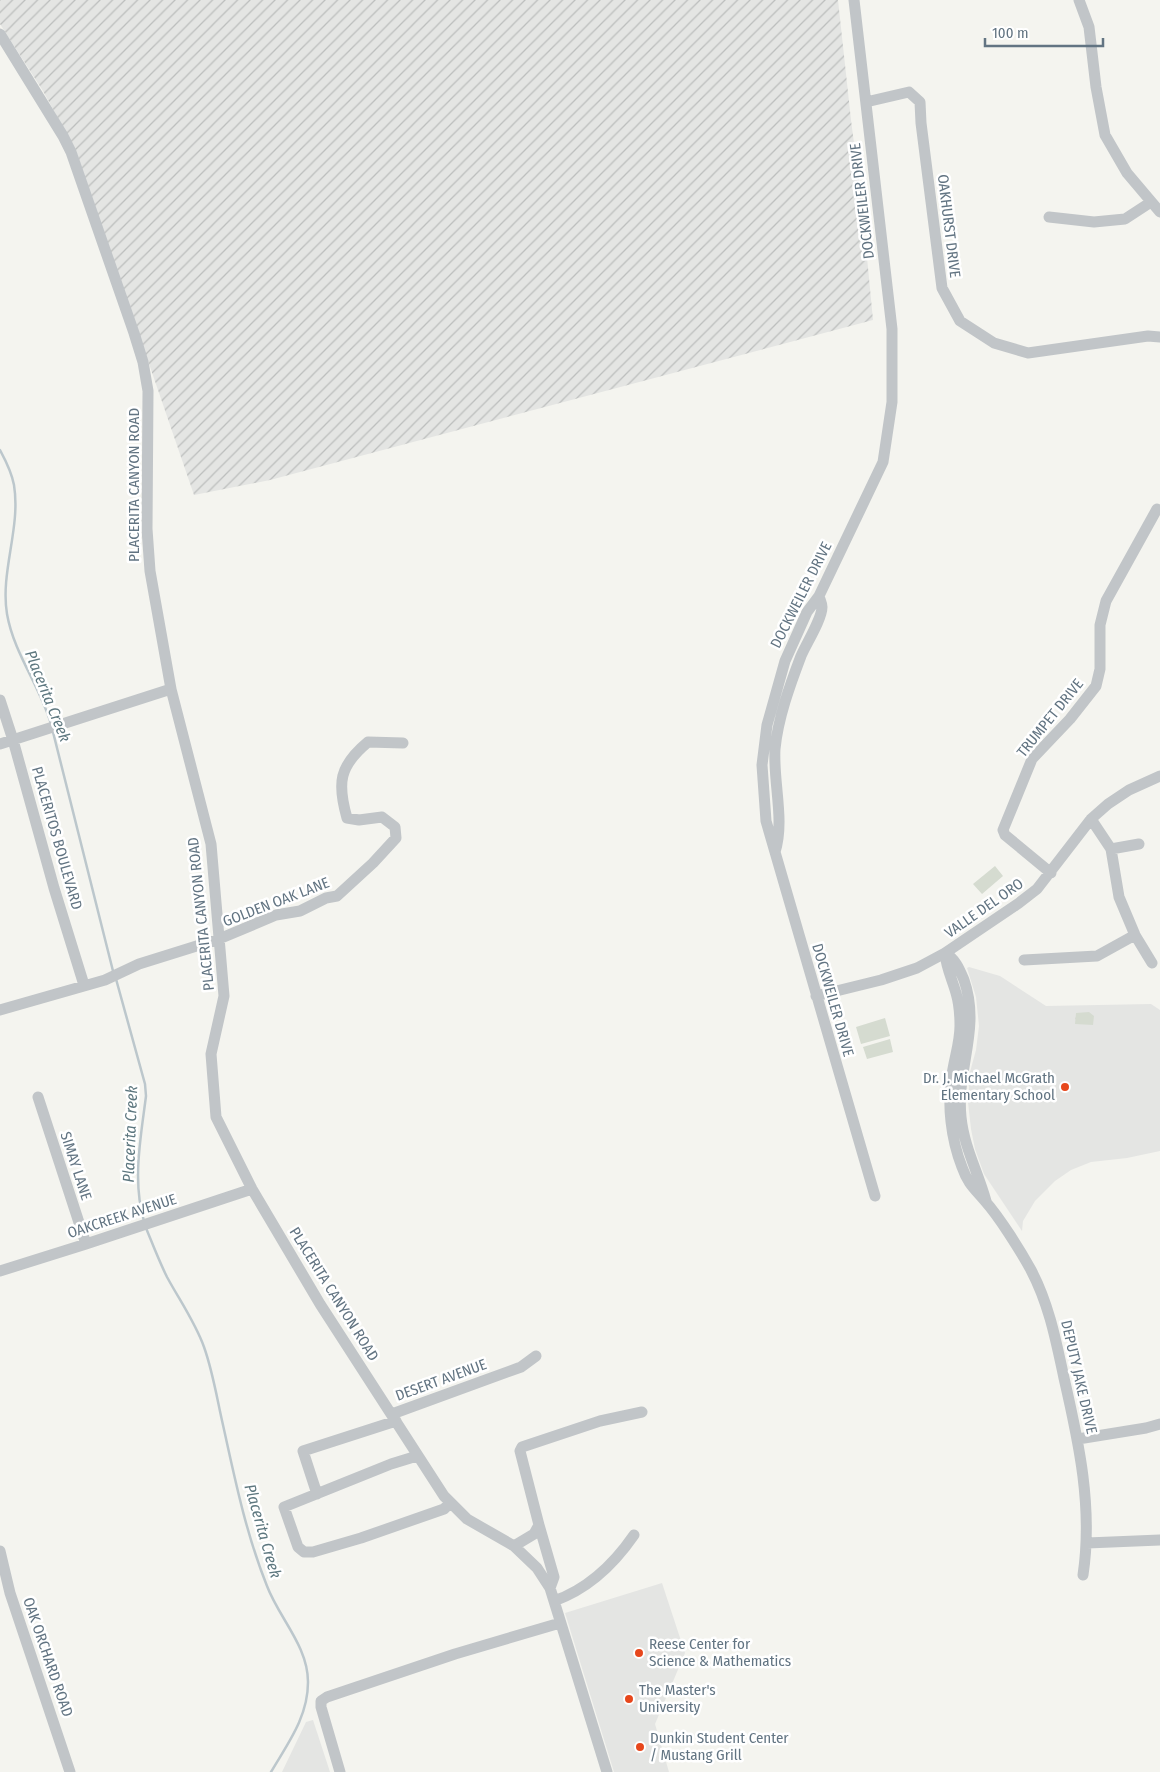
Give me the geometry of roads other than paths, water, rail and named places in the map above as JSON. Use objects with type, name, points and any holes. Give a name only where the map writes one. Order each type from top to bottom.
[{"type":"street","name":"DOCKWEILER DRIVE","points":[[854,0],[892,330],[892,402],[883,462],[819,596],[822,605],[820,615],[792,680],[777,732],[775,750],[779,841],[775,853],[875,1196]]},
{"type":"street","points":[[1079,0],[1089,27],[1096,87],[1105,135],[1127,173],[1160,212]]},
{"type":"street","name":"PLACERITA CANYON ROAD","points":[[0,34],[71,152],[143,362],[148,391],[148,554],[171,689],[211,844],[224,996],[211,1054],[216,1117],[252,1189],[320,1304],[417,1456],[450,1503],[468,1519],[514,1546],[537,1568],[550,1588],[607,1772]]},
{"type":"street","name":"OAKHURST DRIVE","points":[[866,102],[909,92],[920,102],[942,288],[960,321],[994,343],[1028,353],[1148,336],[1160,336]]},
{"type":"street","points":[[1049,217],[1094,222],[1125,219],[1151,202]]},
{"type":"street","name":"TRUMPET DRIVE","points":[[1051,873],[1005,835],[1004,830],[1032,759],[1070,718],[1096,686],[1100,669],[1100,625],[1106,601],[1157,509]]},
{"type":"street","points":[[0,744],[171,689]]},
{"type":"street","name":"PLACERITOS BOULEVARD","points":[[0,700],[14,740],[54,888],[84,985]]},
{"type":"street","name":"GOLDEN OAK LANE","points":[[0,1010],[105,980],[139,964],[219,939],[276,916],[300,911],[326,898],[337,896],[350,886],[396,838],[395,827],[382,817],[359,820],[347,818],[342,797],[341,781],[345,767],[351,756],[368,742],[403,744]]},
{"type":"street","name":"VALLE DEL ORO","points":[[816,996],[881,980],[917,968],[945,953],[1020,903],[1037,889],[1051,873],[1074,839],[1091,819],[1108,804],[1129,790],[1160,776]]},
{"type":"street","points":[[1091,819],[1111,849],[1118,897],[1135,935],[1152,963]]},
{"type":"street","points":[[1111,849],[1139,844]]},
{"type":"street","points":[[1024,960],[1097,956],[1135,935]]},
{"type":"street","name":"DEPUTY JAKE DRIVE","points":[[945,953],[946,963],[956,992],[960,1020],[950,1092],[952,1131],[962,1168],[971,1187],[986,1201],[1031,1270],[1046,1301],[1078,1439],[1086,1496],[1087,1543],[1083,1575]]},
{"type":"street","name":"SIMAY LANE","points":[[38,1097],[86,1244]]},
{"type":"street","name":"OAKCREEK AVENUE","points":[[0,1271],[252,1189]]},
{"type":"street","name":"DESERT AVENUE","points":[[317,1494],[303,1451],[394,1418],[521,1367],[536,1356]]},
{"type":"street","points":[[550,1588],[554,1577],[520,1452],[522,1447],[600,1421],[642,1412]]},
{"type":"street","points":[[1078,1439],[1160,1424]]},
{"type":"street","points":[[417,1456],[391,1464],[284,1507],[298,1547],[304,1552],[309,1553],[361,1538],[444,1509],[450,1503]]},
{"type":"street","points":[[514,1546],[534,1534],[539,1524]]},
{"type":"street","points":[[554,1601],[588,1583],[605,1570],[621,1554],[634,1535]]},
{"type":"street","points":[[1087,1543],[1160,1540]]},
{"type":"street","name":"OAK ORCHARD ROAD","points":[[0,1551],[10,1593],[70,1772]]},
{"type":"street","points":[[340,1772],[323,1719],[321,1701],[327,1697],[455,1654],[560,1623]]},
{"type":"waterway","name":"Placerita Creek","points":[[0,450],[12,476],[15,501],[15,517],[6,582],[7,614],[15,643],[51,724]]},
{"type":"waterway","name":"Placerita Creek","points":[[53,732],[113,971]]},
{"type":"waterway","name":"Placerita Creek","points":[[116,979],[145,1084],[146,1096],[138,1174],[140,1206],[144,1221]]},
{"type":"waterway","name":"Placerita Creek","points":[[146,1228],[167,1277],[192,1320],[204,1347],[253,1546],[272,1598],[298,1644],[307,1669],[308,1682],[305,1707],[296,1729],[271,1772]]},
{"type":"place","name":"Dr. J. Michael McGrath Elementary School","points":[[1065,1087]]},
{"type":"place","name":"Reese Center for Science & Mathematics","points":[[639,1653]]},
{"type":"place","name":"The Master's University","points":[[629,1699]]},
{"type":"place","name":"Dunkin Student Center / Mustang Grill","points":[[640,1747]]}]
